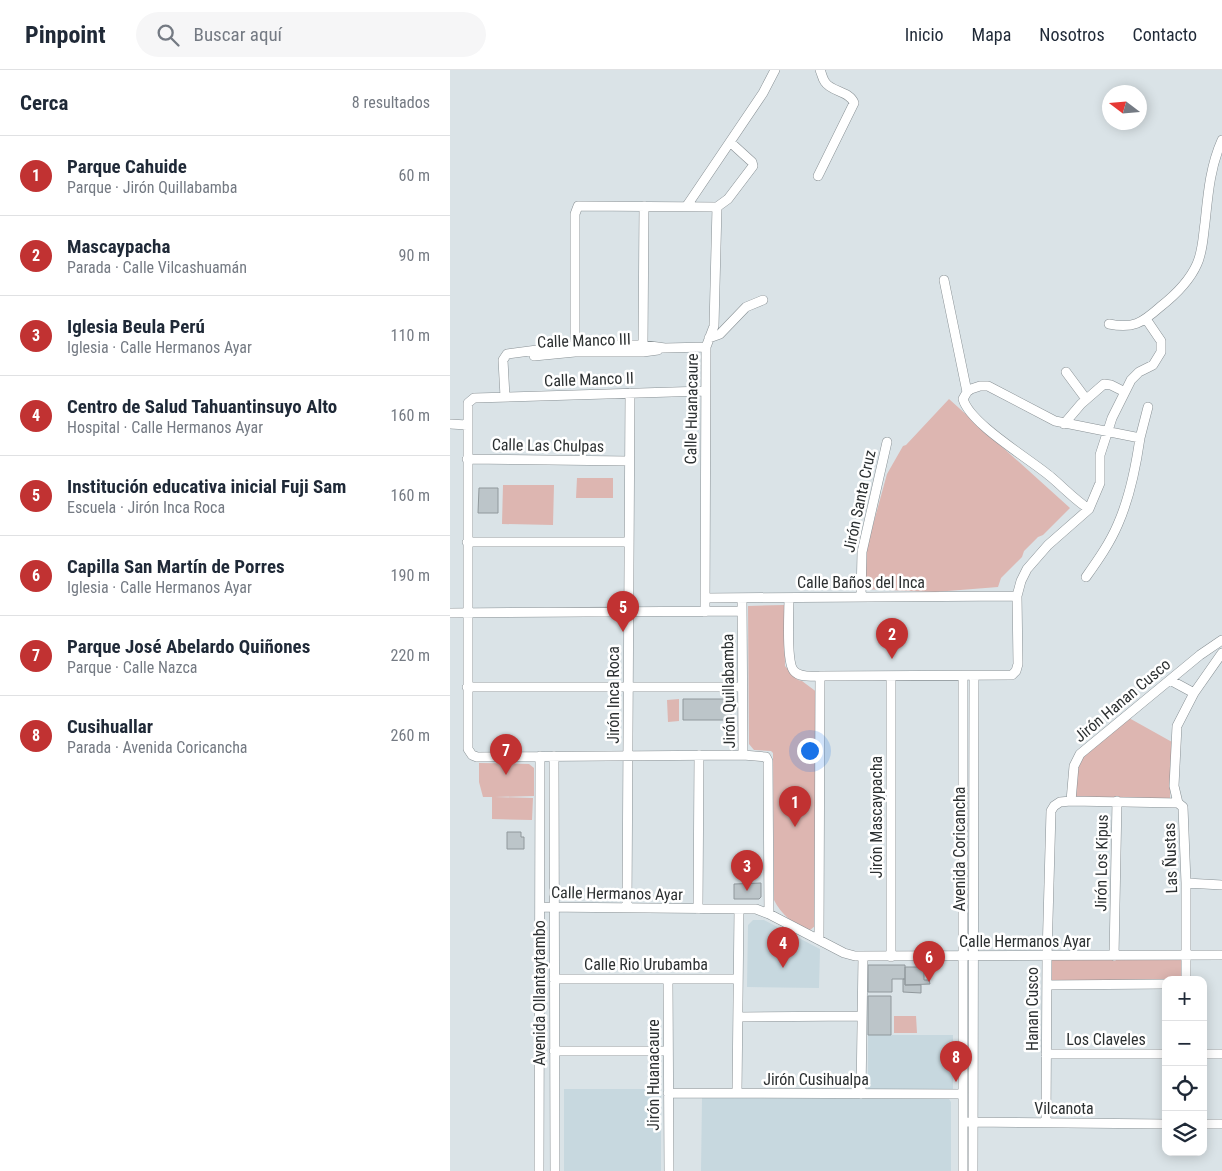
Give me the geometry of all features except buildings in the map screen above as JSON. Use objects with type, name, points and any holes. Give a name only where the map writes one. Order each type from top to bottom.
[{"type":"street","points":[[686,206],[763,93],[775,70]]},
{"type":"street","points":[[818,176],[854,103],[850,97],[828,87],[820,70]]},
{"type":"street","points":[[1109,324],[1130,325],[1146,319],[1165,304],[1190,276],[1198,263],[1202,247],[1209,182],[1222,140]]},
{"type":"street","points":[[575,345],[575,214],[578,206],[718,207],[728,199],[753,166],[752,162],[730,142]]},
{"type":"street","points":[[643,345],[644,206]]},
{"type":"street","name":"Calle Huanacaure","points":[[705,612],[705,391],[707,343],[714,326],[718,207]]},
{"type":"street","points":[[944,280],[967,392]]},
{"type":"street","points":[[707,343],[720,334],[746,307],[764,300]]},
{"type":"street","points":[[789,598],[790,661],[791,667],[799,675],[974,677],[1012,675],[1016,671],[1018,664],[1017,596],[1021,581],[1027,569],[1048,545],[1089,509],[1100,483],[1100,455],[1107,430],[1125,392],[1135,376],[1153,365],[1161,352],[1162,345],[1159,338],[1146,319]]},
{"type":"street","name":"Calle Manco III","points":[[505,357],[575,352],[643,352],[707,343]]},
{"type":"street","name":"Calle Manco III","points":[[505,357],[575,345],[643,345],[665,348]]},
{"type":"street","points":[[504,397],[505,357]]},
{"type":"street","points":[[1066,372],[1086,399]]},
{"type":"street","points":[[1064,424],[1086,399],[1104,384],[1125,392]]},
{"type":"street","points":[[1089,509],[1075,500],[1051,477],[986,427],[965,406],[963,399],[967,392],[975,387],[988,386],[1064,424],[1107,430],[1140,438]]},
{"type":"street","name":"Calle Manco II","points":[[467,425],[468,403],[474,398],[705,391]]},
{"type":"street","name":"Jirón Inca Roca","points":[[627,908],[630,393]]},
{"type":"street","points":[[1086,577],[1104,551],[1119,523],[1135,469],[1148,407]]},
{"type":"street","points":[[450,424],[467,425],[467,686],[468,748],[472,755],[477,757],[743,755]]},
{"type":"street","name":"Jirón Santa Cruz","points":[[861,597],[862,552],[887,442]]},
{"type":"street","name":"Calle Las Chulpas","points":[[467,459],[629,461]]},
{"type":"street","points":[[468,542],[629,542]]},
{"type":"street","name":"Calle Baños del Inca","points":[[705,598],[1017,596]]},
{"type":"street","name":"Jirón Quillabamba","points":[[742,598],[743,755],[766,757],[768,761],[770,914]]},
{"type":"street","points":[[450,613],[742,611]]},
{"type":"street","name":"Jirón Hanan Cusco","points":[[1071,801],[1074,766],[1080,754],[1200,655],[1222,640]]},
{"type":"street","points":[[1178,803],[1174,786],[1177,726],[1194,693],[1222,653]]},
{"type":"street","points":[[1200,655],[1213,664]]},
{"type":"street","points":[[819,940],[820,676]]},
{"type":"street","name":"Jirón Mascaypacha","points":[[891,677],[891,957]]},
{"type":"street","name":"Avenida Coricancha","points":[[962,1171],[963,677]]},
{"type":"street","name":"Avenida Coricancha","points":[[974,677],[974,1171]]},
{"type":"street","points":[[1170,680],[1194,693]]},
{"type":"street","points":[[467,686],[742,687]]},
{"type":"street","points":[[698,909],[699,755]]},
{"type":"street","name":"Avenida Ollantaytambo","points":[[539,1171],[540,756]]},
{"type":"street","name":"Avenida Ollantaytambo","points":[[554,756],[555,1171]]},
{"type":"street","name":"Las Ñustas","points":[[1054,806],[1060,802],[1071,801],[1117,801],[1178,803],[1183,808],[1186,884],[1186,976]]},
{"type":"street","name":"Jirón Los Kipus","points":[[1114,956],[1117,801]]},
{"type":"street","name":"Hanan Cusco","points":[[1046,1123],[1047,956],[1051,811],[1054,806]]},
{"type":"street","points":[[1186,884],[1222,884]]},
{"type":"street","name":"Calle Hermanos Ayar","points":[[540,907],[756,909],[770,914],[850,955],[863,957],[1222,956]]},
{"type":"street","points":[[737,1093],[740,909]]},
{"type":"street","points":[[861,1094],[863,957]]},
{"type":"street","name":"Calle Rio Urubamba","points":[[554,979],[738,979]]},
{"type":"street","name":"Jirón Huanacaure","points":[[668,979],[669,1171]]},
{"type":"street","points":[[1047,985],[1162,984]]},
{"type":"street","points":[[738,1017],[862,1016]]},
{"type":"street","points":[[554,1051],[668,1050]]},
{"type":"street","name":"Los Claveles","points":[[1046,1054],[1162,1054]]},
{"type":"street","points":[[1207,1054],[1222,1054]]},
{"type":"street","name":"Jirón Cusihualpa","points":[[668,1093],[963,1094]]},
{"type":"street","name":"Vilcanota","points":[[963,1122],[1162,1124]]},
{"type":"street","points":[[1207,1124],[1222,1124]]},
{"type":"shaded area","points":[[949,399],[1070,508],[1024,551],[1022,557],[1001,578],[998,587],[935,592],[864,589],[865,554],[887,474],[903,446]]},
{"type":"shaded area","points":[[577,478],[613,478],[613,498],[576,498]]},
{"type":"shaded area","points":[[503,485],[554,485],[553,525],[502,524]]},
{"type":"shaded area","points":[[784,605],[785,666],[798,680],[818,693],[815,926],[810,930],[799,926],[789,919],[774,900],[773,753],[771,751],[754,750],[749,744],[748,606]]},
{"type":"shaded area","points":[[679,699],[679,721],[668,722],[667,700]]},
{"type":"shaded area","points":[[1129,718],[1172,742],[1170,798],[1074,798],[1078,763],[1082,757]]},
{"type":"shaded area","points":[[479,763],[529,764],[534,768],[534,796],[495,797],[533,798],[532,820],[492,819],[492,797],[483,797],[479,782]]},
{"type":"shaded area","points":[[753,920],[764,920],[820,949],[819,988],[747,987],[748,925]]},
{"type":"shaded area","points":[[1182,958],[1182,976],[1162,976],[1162,980],[1050,982],[1050,959]]},
{"type":"shaded area","points":[[894,1016],[916,1016],[917,1033],[894,1033]]},
{"type":"shaded area","points":[[868,1035],[953,1035],[953,1090],[868,1090]]},
{"type":"shaded area","points":[[564,1089],[661,1089],[661,1171],[564,1171]]},
{"type":"shaded area","points":[[702,1098],[949,1099],[951,1102],[951,1171],[701,1171]]},
{"type":"place","name":"Institución educativa inicial Fuji Sam","points":[[623,632]]},
{"type":"place","name":"Mascaypacha","points":[[892,659]]},
{"type":"place","name":"Parque José Abelardo Quiñones","points":[[506,775]]},
{"type":"place","name":"Parque Cahuide","points":[[795,827]]},
{"type":"place","name":"Iglesia Beula Perú","points":[[747,891]]},
{"type":"place","name":"Centro de Salud Tahuantinsuyo Alto","points":[[783,968]]},
{"type":"place","name":"Capilla San Martín de Porres","points":[[929,982]]},
{"type":"place","name":"Cusihuallar","points":[[956,1082]]}]
